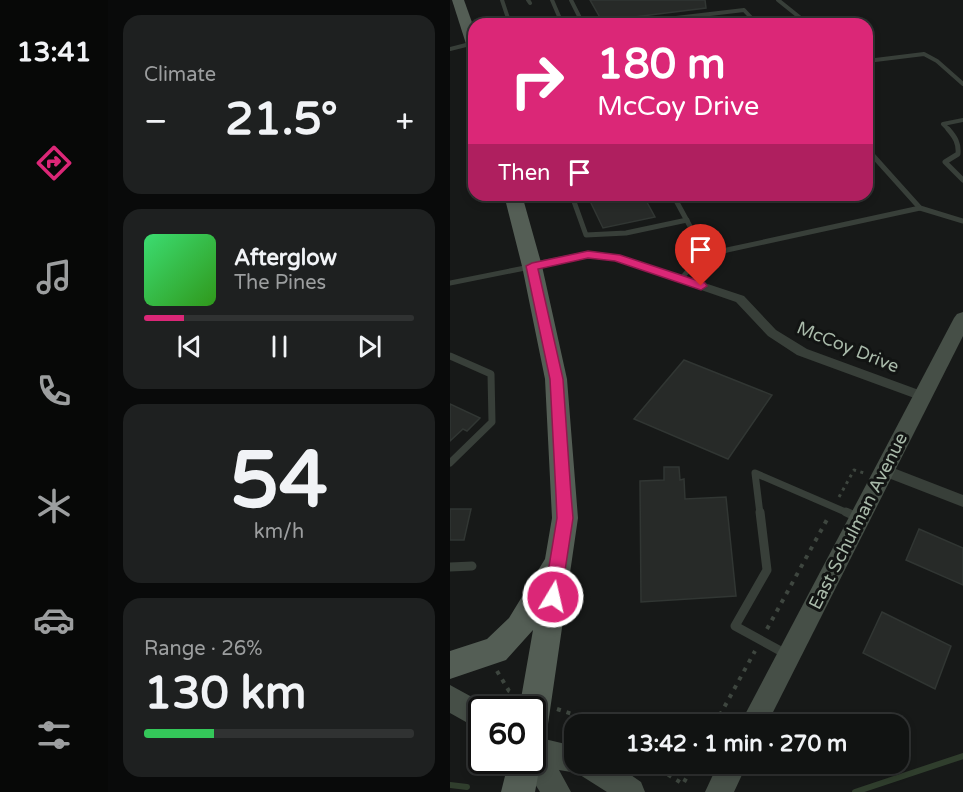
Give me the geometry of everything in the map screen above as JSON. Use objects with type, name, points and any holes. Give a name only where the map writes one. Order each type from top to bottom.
[{"type":"main road","points":[[458,0],[468,28]]},
{"type":"main road","points":[[515,201],[532,266],[556,379],[565,518],[536,696]]},
{"type":"main road","points":[[450,665],[496,650],[512,635],[519,627],[559,556]]},
{"type":"main road","points":[[518,792],[522,774]]},
{"type":"street","name":"McCoy Drive","points":[[532,266],[588,254],[616,257],[740,299],[771,333],[802,352],[922,396]]},
{"type":"street","name":"East Schulman Avenue","points":[[758,714],[963,318]]},
{"type":"street","points":[[883,470],[963,501]]},
{"type":"street","points":[[450,698],[468,709]]},
{"type":"street","points":[[546,753],[564,758]]},
{"type":"street","points":[[545,774],[557,792]]},
{"type":"street","points":[[606,774],[631,792]]},
{"type":"street","points":[[719,792],[729,774]]},
{"type":"lane","points":[[502,0],[508,18]]},
{"type":"lane","points":[[552,0],[560,18]]},
{"type":"lane","points":[[571,0],[580,18]]},
{"type":"lane","points":[[778,0],[800,18]]},
{"type":"lane","points":[[673,18],[744,9],[752,18]]},
{"type":"lane","points":[[450,48],[468,45]]},
{"type":"lane","points":[[873,60],[924,54],[937,61],[963,84]]},
{"type":"lane","points":[[963,120],[943,124],[958,141],[959,150],[958,154],[945,162],[963,180]]},
{"type":"lane","points":[[873,156],[920,208]]},
{"type":"lane","points":[[574,201],[586,235],[626,233],[687,220]]},
{"type":"lane","points":[[676,201],[698,241],[698,259]]},
{"type":"lane","points":[[681,279],[698,259],[727,250],[920,208],[963,221]]},
{"type":"lane","points":[[450,283],[532,266]]},
{"type":"lane","points":[[450,356],[491,374],[492,422],[450,463]]},
{"type":"lane","points":[[789,655],[735,626],[767,570],[755,473],[859,518]]},
{"type":"lane","points":[[450,567],[472,566]]},
{"type":"path","points":[[772,620],[823,527]]},
{"type":"path","points":[[721,714],[751,659]]},
{"type":"path","points":[[492,662],[509,692]]},
{"type":"path","points":[[666,774],[682,784],[688,774]]},
{"type":"building","points":[[590,0],[705,0],[706,8],[626,18],[600,18]]},
{"type":"building","points":[[590,201],[646,201],[655,217],[603,228]]},
{"type":"building","points":[[684,360],[772,395],[728,459],[634,419]]},
{"type":"building","points":[[450,404],[480,418],[467,431],[463,429],[450,441]]},
{"type":"building","points":[[664,467],[679,467],[680,480],[684,479],[685,499],[726,497],[736,596],[641,602],[640,481],[664,480]]},
{"type":"building","points":[[450,509],[471,509],[464,540],[450,540]]},
{"type":"building","points":[[919,529],[963,548],[963,585],[906,560]]},
{"type":"building","points":[[882,612],[951,646],[935,689],[863,653]]},
{"type":"waterway","points":[[855,792],[963,756]]},
{"type":"waterway","points":[[450,785],[467,787]]},
{"type":"route","points":[[553,597],[565,518],[556,379],[532,266],[588,254],[616,257],[701,286]]}]
